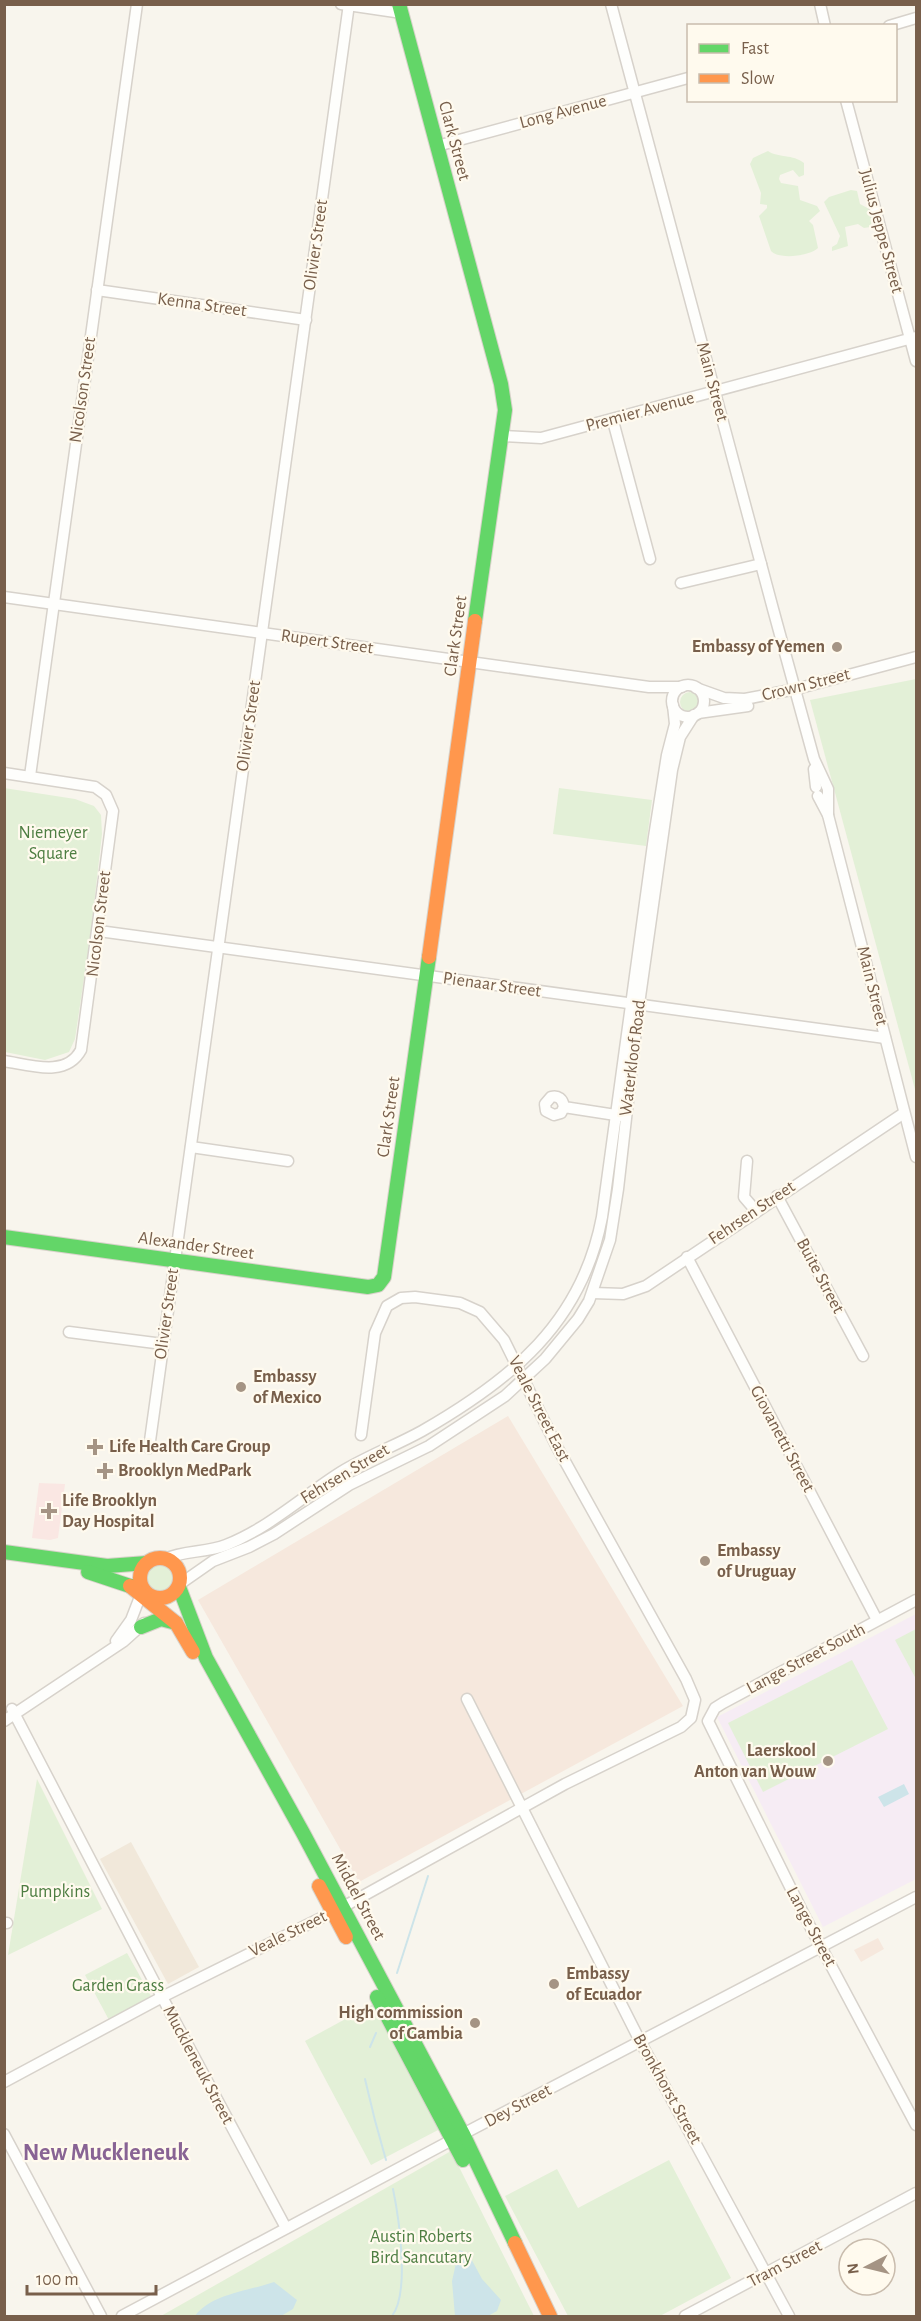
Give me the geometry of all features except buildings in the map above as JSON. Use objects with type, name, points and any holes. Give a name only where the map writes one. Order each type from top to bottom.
[{"type":"street","name":"Nicolson Street","points":[[30,776],[137,4]]},
{"type":"street","name":"Main Street","points":[[611,4],[797,692],[916,1157]]},
{"type":"street","points":[[820,4],[825,24]]},
{"type":"street","points":[[347,5],[400,9]]},
{"type":"street","name":"Olivier Street","points":[[149,1448],[306,320],[347,5]]},
{"type":"street","name":"Clark Street","points":[[382,1282],[471,662],[502,436],[504,396],[400,9]]},
{"type":"street","points":[[896,24],[916,18]]},
{"type":"street","name":"Long Avenue","points":[[437,146],[687,78]]},
{"type":"street","name":"Julius Jeppe Street","points":[[847,102],[914,338],[916,362]]},
{"type":"street","name":"Kenna Street","points":[[97,291],[306,320]]},
{"type":"street","name":"Premier Avenue","points":[[502,436],[537,439],[613,421],[715,391],[914,338]]},
{"type":"street","points":[[613,421],[650,559]]},
{"type":"street","points":[[681,583],[761,564]]},
{"type":"street","name":"Rupert Street","points":[[4,597],[649,687],[682,687]]},
{"type":"street","name":"Crown Street","points":[[839,681],[916,657]]},
{"type":"street","name":"Crown Street","points":[[696,714],[916,663]]},
{"type":"street","name":"Rupert Street","points":[[649,687],[662,693],[673,704]]},
{"type":"street","points":[[682,687],[696,688],[703,698],[703,706],[696,714],[681,715],[673,704],[675,693],[682,687]]},
{"type":"street","name":"Crown Street","points":[[696,688],[733,699],[797,692]]},
{"type":"street","name":"Waterkloof Road","points":[[524,1381],[566,1336],[593,1293],[610,1240],[615,1163],[635,1004],[667,754],[675,724],[673,704]]},
{"type":"street","name":"Waterkloof Road","points":[[651,887],[676,748],[683,730],[696,714]]},
{"type":"street","name":"Nicolson Street","points":[[4,773],[95,787],[104,792],[112,803],[113,816],[83,1044],[78,1056],[68,1064],[55,1068],[4,1061]]},
{"type":"street","name":"Pienaar Street","points":[[99,931],[885,1038]]},
{"type":"street","points":[[564,1107],[621,1116]]},
{"type":"street","name":"Fehrsen Street","points":[[593,1293],[618,1294],[639,1289],[904,1113]]},
{"type":"street","points":[[190,1148],[288,1161]]},
{"type":"street","points":[[747,1161],[744,1197],[756,1211]]},
{"type":"street","name":"Waterkloof Road","points":[[517,1367],[558,1323],[583,1282],[600,1228],[615,1163]]},
{"type":"street","name":"Buite Street","points":[[777,1196],[864,1356]]},
{"type":"street","name":"Alexander Street","points":[[4,1237],[368,1287],[382,1282]]},
{"type":"street","name":"Giovanetti Street","points":[[687,1257],[877,1620]]},
{"type":"street","name":"Veale Street East","points":[[361,1435],[375,1333],[384,1311],[396,1300],[415,1297],[472,1307],[496,1328],[557,1448],[686,1679],[694,1700],[694,1713]]},
{"type":"street","points":[[69,1332],[163,1344]]},
{"type":"street","name":"Fehrsen Street","points":[[165,1559],[225,1546],[287,1510],[340,1473],[441,1419],[517,1367]]},
{"type":"street","name":"Fehrsen Street","points":[[179,1586],[213,1561],[259,1542],[349,1485],[429,1446],[524,1381]]},
{"type":"street","points":[[287,1510],[301,1506],[335,1486],[349,1485]]},
{"type":"street","points":[[4,1552],[107,1566],[147,1563],[156,1559],[165,1559],[178,1568],[179,1586],[160,1602],[141,1627]]},
{"type":"street","name":"Middel Street","points":[[4,1561],[93,1573],[139,1589],[174,1614],[214,1695],[338,1910]]},
{"type":"street","points":[[108,1651],[131,1620],[141,1574],[147,1563]]},
{"type":"street","name":"Middel Street","points":[[179,1586],[206,1658],[550,2316]]},
{"type":"street","name":"Lange Street South","points":[[710,1728],[709,1717],[715,1708],[916,1600]]},
{"type":"street","name":"Middel Street","points":[[160,1602],[187,1641]]},
{"type":"street","points":[[4,1721],[10,1713],[62,1682],[141,1627],[161,1619],[176,1623]]},
{"type":"street","name":"Bronkhorst Street","points":[[466,1699],[640,2041],[789,2316]]},
{"type":"street","name":"Muckleneuk Street","points":[[10,1713],[286,2228]]},
{"type":"street","name":"Veale Street","points":[[4,2082],[162,1997],[338,1910],[522,1808],[681,1727],[694,1713]]},
{"type":"street","name":"Lange Street","points":[[710,1728],[821,1947],[916,2125]]},
{"type":"street","name":"Dey Street","points":[[122,2316],[916,1897]]},
{"type":"street","points":[[4,2134],[101,2316]]},
{"type":"street","name":"Tram Street","points":[[684,2316],[916,2193]]},
{"type":"shaded area","points":[[508,1416],[683,1706],[359,1882],[198,1600]]},
{"type":"shaded area","name":"Life Brooklyn Day Hospital","points":[[39,1483],[65,1484],[58,1538],[50,1540],[32,1538]]},
{"type":"shaded area","name":"Laerskool Anton van Wouw","points":[[916,1614],[916,1879],[823,1927],[717,1717]]},
{"type":"shaded area","points":[[131,1842],[199,1967],[168,1984],[100,1859]]},
{"type":"shaded area","points":[[878,1938],[884,1949],[861,1962],[854,1950]]},
{"type":"green space","points":[[768,151],[776,155],[795,158],[804,163],[804,175],[799,177],[793,170],[780,175],[779,179],[781,183],[798,186],[800,200],[817,206],[820,211],[809,221],[813,225],[818,248],[814,251],[787,256],[771,251],[759,216],[767,205],[760,204],[761,193],[750,164],[753,158]]},
{"type":"green space","points":[[851,190],[857,191],[860,204],[873,211],[874,218],[870,227],[864,228],[858,224],[845,227],[848,246],[832,251],[832,247],[837,244],[840,236],[824,202],[829,197]]},
{"type":"green space","points":[[916,679],[916,1093],[810,700]]},
{"type":"green space","points":[[690,692],[697,695],[700,702],[697,709],[690,712],[683,709],[680,702],[683,695]]},
{"type":"green space","name":"Niemeyer Square","points":[[4,788],[75,799],[94,806],[101,815],[102,834],[91,931],[75,1039],[69,1052],[45,1060],[5,1052]]},
{"type":"green space","points":[[559,788],[652,800],[646,846],[553,834]]},
{"type":"green space","points":[[158,1562],[169,1567],[174,1578],[169,1589],[158,1594],[147,1589],[142,1578],[147,1567]]},
{"type":"green space","points":[[916,1629],[916,1679],[895,1640]]},
{"type":"green space","points":[[852,1660],[888,1729],[763,1792],[728,1723]]},
{"type":"green space","name":"Pumpkins","points":[[37,1779],[102,1909],[8,1955]]},
{"type":"green space","name":"Garden Grass","points":[[127,1953],[151,1996],[109,2020],[85,1975]]},
{"type":"green space","points":[[373,2004],[440,2129],[371,2165],[305,2041]]},
{"type":"green space","name":"Austin Roberts Bird Sancutary","points":[[451,2151],[534,2316],[161,2316]]},
{"type":"green space","points":[[669,2160],[731,2278],[660,2316],[568,2316],[505,2196],[557,2169],[578,2208]]},
{"type":"water","points":[[904,1784],[909,1794],[884,1807],[878,1797]]},
{"type":"water","points":[[459,2250],[468,2253],[482,2279],[501,2300],[497,2311],[488,2316],[455,2316],[452,2281]]},
{"type":"water","points":[[274,2282],[297,2300],[293,2309],[281,2316],[195,2316],[220,2298]]},
{"type":"waterway","points":[[397,1973],[428,1876]]},
{"type":"waterway","points":[[370,2047],[376,2033]]},
{"type":"waterway","points":[[365,2079],[386,2160]]},
{"type":"waterway","points":[[392,2316],[401,2291],[402,2273],[400,2236],[393,2189]]},
{"type":"traffic: fast","points":[[399,4],[501,384],[505,410],[475,621]]},
{"type":"traffic: fast","points":[[4,1237],[368,1287],[378,1285],[384,1277],[429,957]]},
{"type":"traffic: fast","points":[[4,1552],[107,1566],[147,1563]]},
{"type":"traffic: fast","points":[[88,1572],[130,1586],[141,1586]]},
{"type":"traffic: fast","points":[[179,1587],[206,1658],[303,1833],[463,2134],[515,2243]]},
{"type":"traffic: fast","points":[[141,1627],[161,1619],[176,1623]]},
{"type":"traffic: fast","points":[[377,1997],[463,2160]]},
{"type":"traffic: slow","points":[[429,957],[475,621]]},
{"type":"traffic: slow","points":[[160,1558],[168,1559],[174,1564],[179,1570],[180,1578],[179,1586],[174,1592],[168,1597],[160,1598],[152,1597],[146,1592],[141,1586],[140,1578],[141,1570],[146,1564],[152,1559],[160,1558]]},
{"type":"traffic: slow","points":[[130,1586],[176,1623],[193,1652]]},
{"type":"traffic: slow","points":[[319,1886],[346,1937]]},
{"type":"traffic: slow","points":[[515,2243],[550,2316]]},
{"type":"place","name":"Embassy of Yemen","points":[[837,647]]},
{"type":"place","name":"Embassy of Mexico","points":[[241,1387]]},
{"type":"place","name":"Life Health Care Group","points":[[95,1447]]},
{"type":"place","name":"Brooklyn MedPark","points":[[105,1471]]},
{"type":"place","name":"Life Brooklyn Day Hospital","points":[[49,1511]]},
{"type":"place","name":"Embassy of Uruguay","points":[[705,1561]]},
{"type":"place","name":"Laerskool Anton van Wouw","points":[[828,1761]]},
{"type":"place","name":"Embassy of Ecuador","points":[[554,1984]]},
{"type":"place","name":"High commission of Gambia","points":[[475,2023]]},
{"type":"district","name":"New Muckleneuk","points":[[106,2153]]}]
